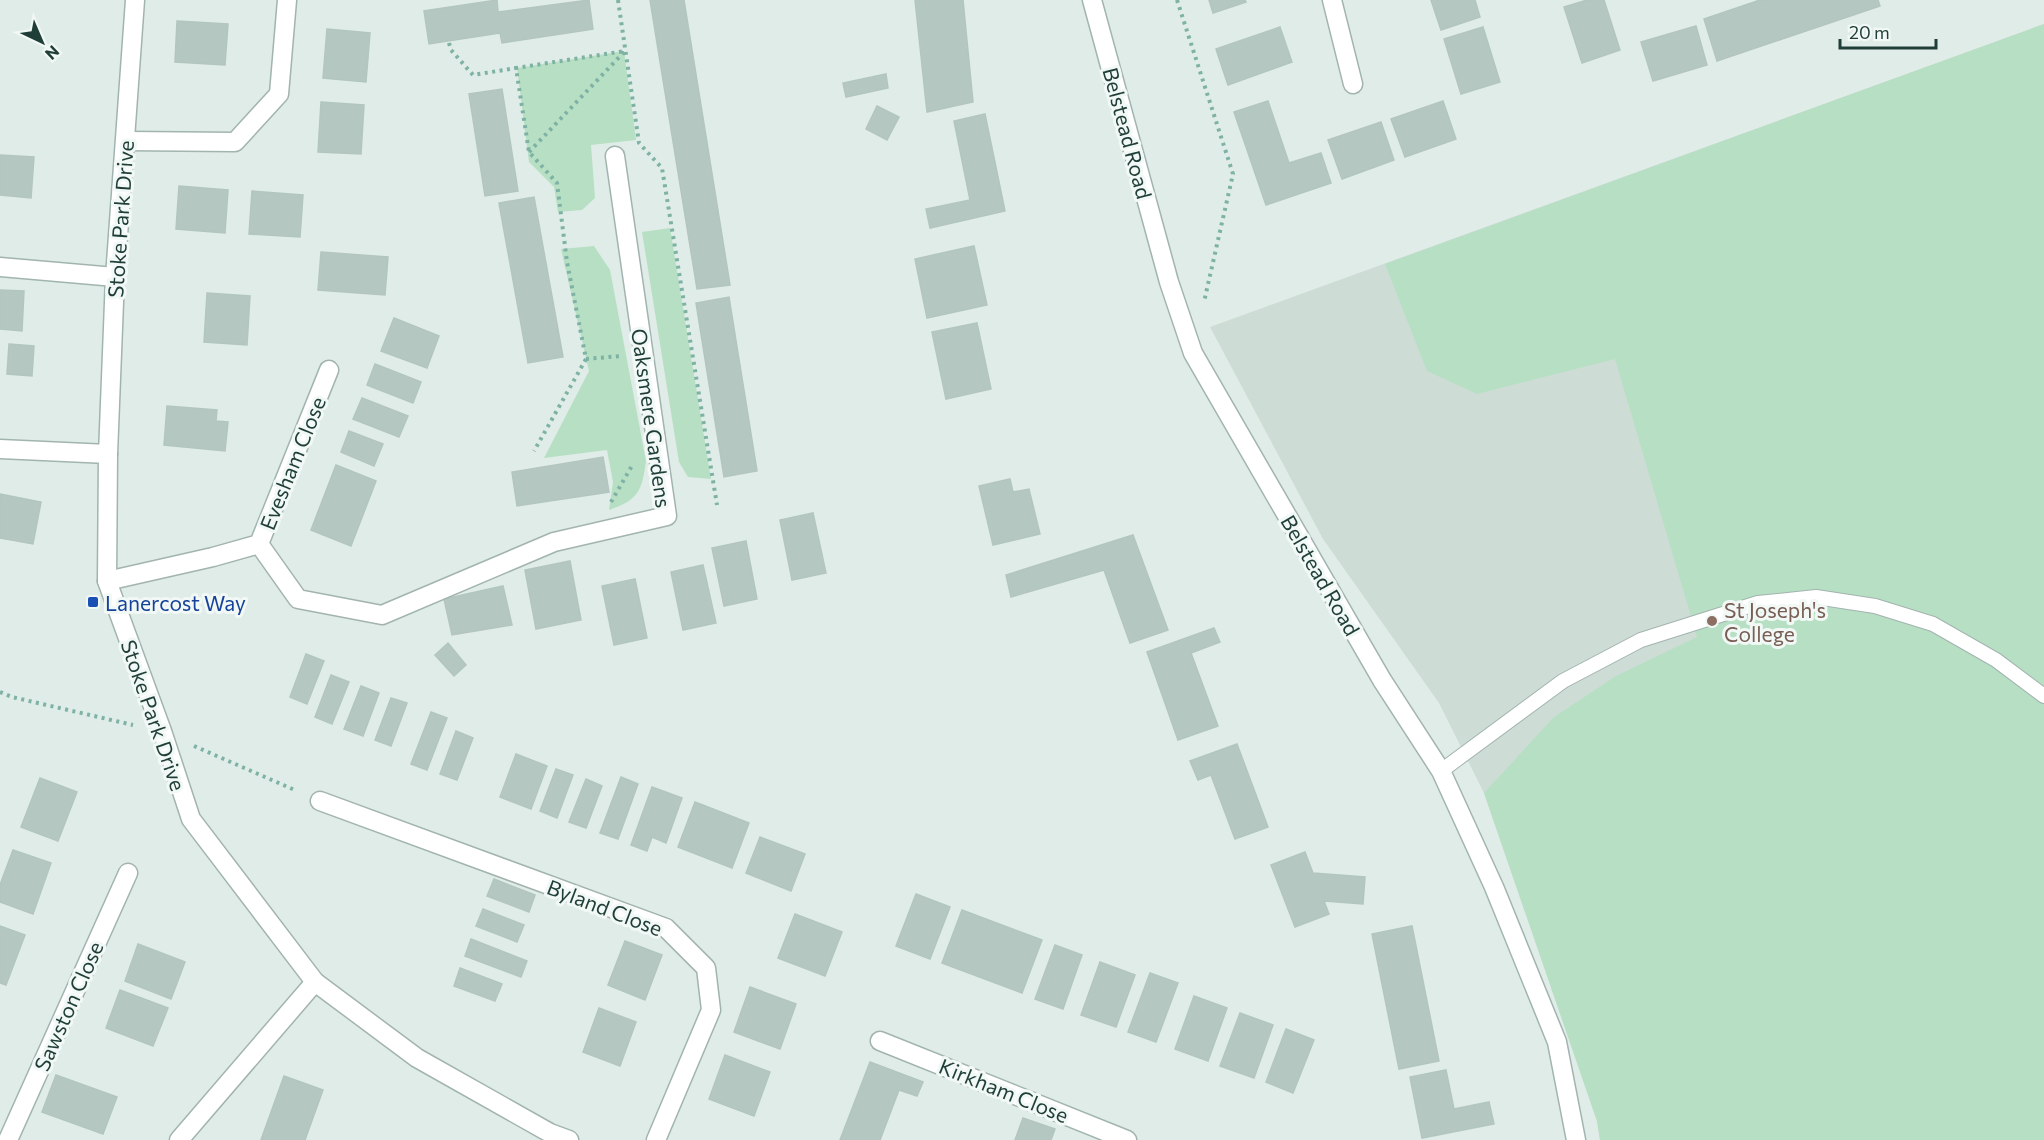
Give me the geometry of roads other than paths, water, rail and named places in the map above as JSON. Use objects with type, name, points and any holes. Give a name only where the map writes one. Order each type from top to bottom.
[{"type":"street","name":"Stoke Park Drive","points":[[135,0],[115,277],[108,454],[107,581],[162,731],[191,819],[315,982],[417,1058],[549,1137],[569,1140]]},
{"type":"street","points":[[126,141],[236,142],[279,94],[287,0]]},
{"type":"street","name":"Belstead Road","points":[[1092,0],[1169,282],[1193,353],[1382,680],[1441,771],[1494,887],[1557,1041],[1576,1140]]},
{"type":"street","points":[[1332,0],[1353,84]]},
{"type":"street","name":"Oaksmere Gardens","points":[[259,544],[298,599],[382,615],[554,542],[667,516],[615,156]]},
{"type":"street","points":[[0,267],[115,277]]},
{"type":"street","name":"Evesham Close","points":[[107,581],[259,544],[329,370]]},
{"type":"street","points":[[0,449],[108,454]]},
{"type":"street","name":"Byland Close","points":[[320,801],[666,928],[706,968],[711,1010],[656,1140]]},
{"type":"street","name":"Sawston Close","points":[[8,1140],[128,873]]},
{"type":"street","points":[[179,1140],[315,982]]},
{"type":"street","name":"Kirkham Close","points":[[880,1041],[1127,1140]]},
{"type":"lane","points":[[1441,771],[1563,681],[1641,640],[1758,603],[1816,597],[1875,606],[1933,624],[1996,660],[2044,696]]},
{"type":"place","name":"Lanercost Way","points":[[93,602]]},
{"type":"place","name":"St Joseph's College","points":[[1712,621]]}]
